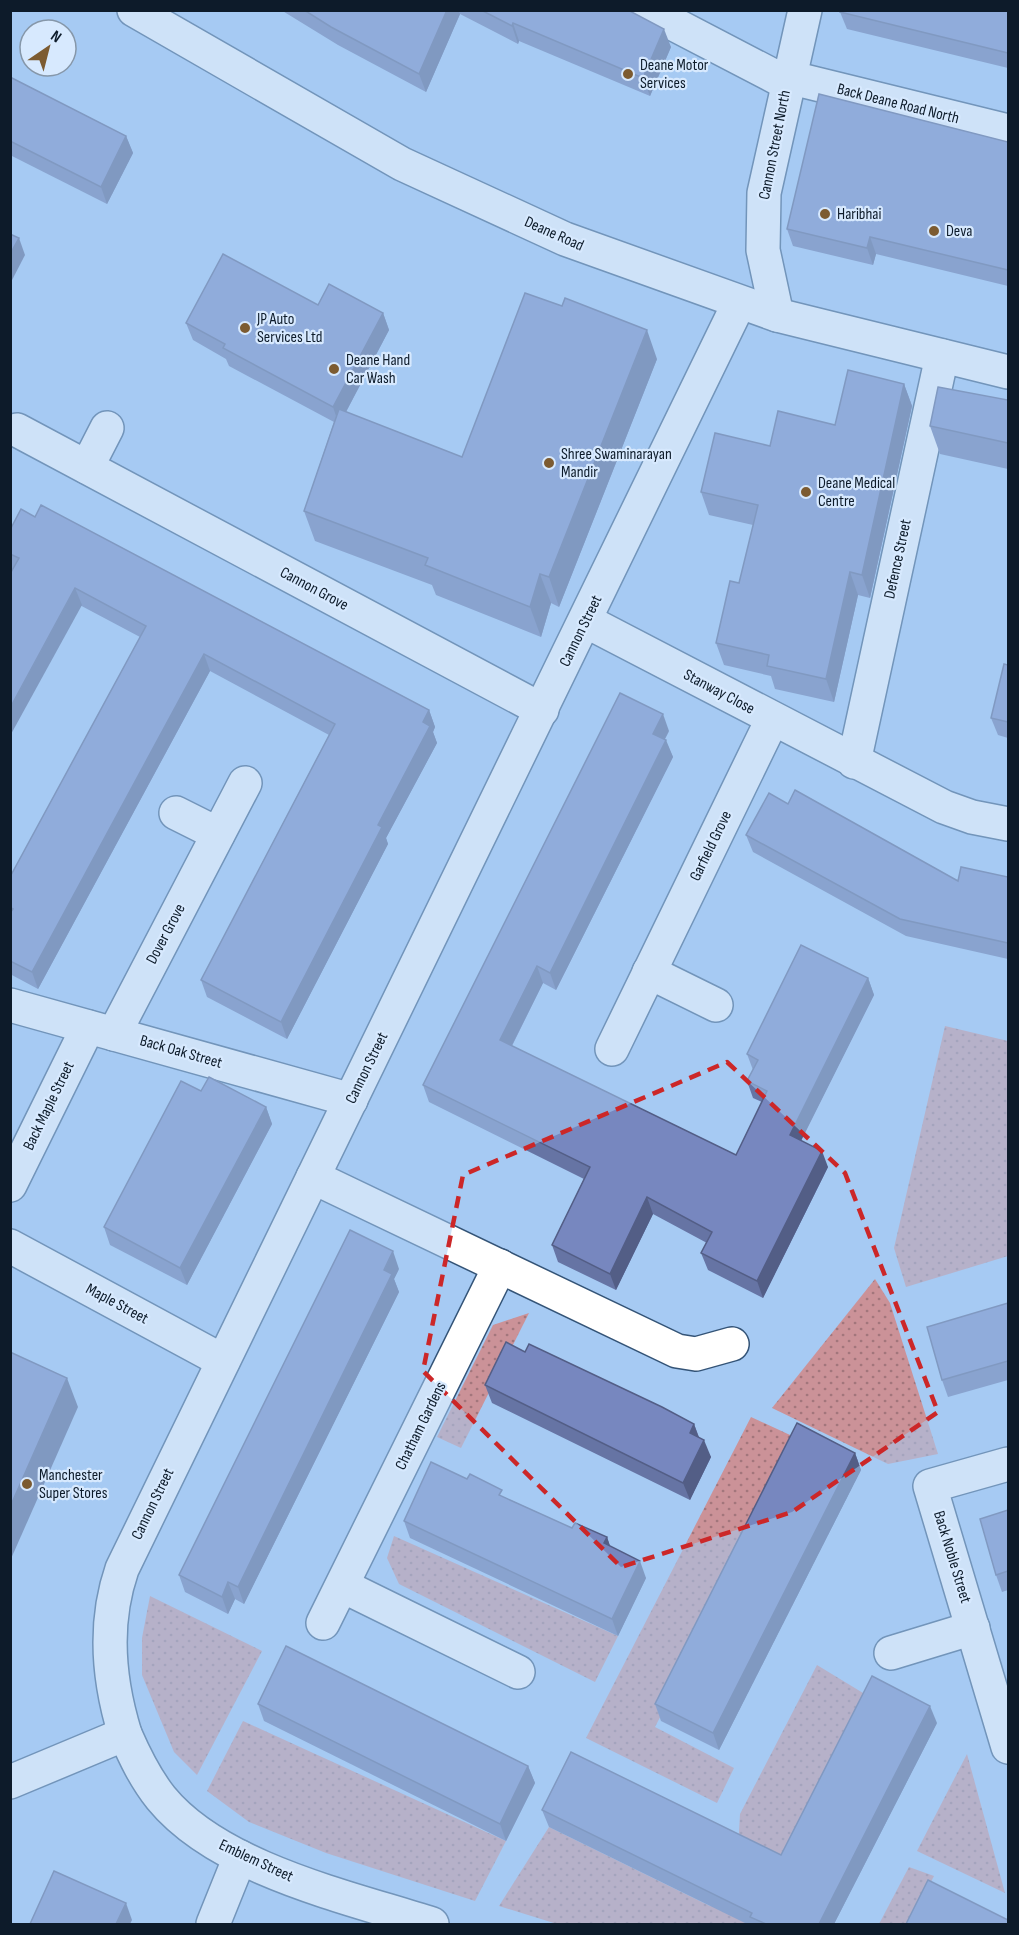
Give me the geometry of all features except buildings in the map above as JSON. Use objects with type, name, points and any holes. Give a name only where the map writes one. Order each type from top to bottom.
[{"type":"street","name":"Deane Road","points":[[134,10],[291,103],[412,169],[573,243],[777,315],[1008,372]]},
{"type":"street","name":"Back Deane Road North","points":[[647,10],[788,80],[1008,130]]},
{"type":"street","name":"Cannon Street North","points":[[777,315],[763,250],[764,193],[805,10]]},
{"type":"street","name":"Cannon Street","points":[[125,1734],[114,1699],[110,1665],[110,1626],[115,1589],[122,1569],[739,303]]},
{"type":"street","name":"Defence Street","points":[[854,762],[942,356]]},
{"type":"street","points":[[87,467],[107,428]]},
{"type":"street","name":"Cannon Grove","points":[[17,430],[542,710]]},
{"type":"street","name":"Stanway Close","points":[[586,621],[772,720],[944,807],[972,817],[1008,824]]},
{"type":"street","name":"Garfield Grove","points":[[612,1049],[772,720]]},
{"type":"street","name":"Dover Grove","points":[[101,1030],[218,834],[245,783]]},
{"type":"street","points":[[176,813],[218,834]]},
{"type":"street","points":[[649,972],[716,1005]]},
{"type":"street","name":"Back Oak Street","points":[[10,1005],[351,1100]]},
{"type":"street","name":"Back Maple Street","points":[[10,1185],[101,1030]]},
{"type":"street","points":[[313,1177],[677,1351],[696,1354],[732,1344]]},
{"type":"street","name":"Maple Street","points":[[10,1246],[223,1361]]},
{"type":"street","name":"Chatham Gardens","points":[[323,1623],[500,1266]]},
{"type":"street","name":"Back Noble Street","points":[[1008,1464],[930,1485],[973,1628],[998,1674],[1008,1747]]},
{"type":"street","points":[[343,1586],[518,1672]]},
{"type":"street","points":[[891,1653],[973,1628]]},
{"type":"street","points":[[10,1782],[125,1734]]},
{"type":"street","name":"Emblem Street","points":[[125,1734],[140,1768],[162,1799],[189,1825],[240,1857],[292,1878],[432,1924]]},
{"type":"street","points":[[213,1924],[240,1857]]},
{"type":"highlighted area","points":[[727,1062],[845,1173],[938,1412],[792,1512],[621,1567],[423,1371],[463,1175]]},
{"type":"shaded area","points":[[945,1026],[1008,1041],[1008,1256],[906,1287],[894,1248]]},
{"type":"shaded area","points":[[875,1279],[890,1303],[938,1454],[888,1464],[772,1408]]},
{"type":"shaded area","points":[[529,1313],[461,1448],[437,1437],[493,1325]]},
{"type":"shaded area","points":[[751,1417],[803,1441],[655,1727],[734,1768],[717,1803],[586,1738]]},
{"type":"shaded area","points":[[394,1536],[618,1636],[595,1682],[399,1584],[387,1558]]},
{"type":"shaded area","points":[[150,1596],[262,1651],[197,1775],[174,1752],[142,1675],[142,1638]]},
{"type":"shaded area","points":[[817,1665],[868,1696],[757,1924],[557,1924],[499,1906],[549,1827],[710,1906],[738,1849],[740,1814]]},
{"type":"shaded area","points":[[243,1721],[506,1841],[475,1901],[326,1853],[249,1822],[207,1791]]},
{"type":"shaded area","points":[[967,1754],[1005,1893],[917,1851]]},
{"type":"shaded area","points":[[909,1867],[934,1876],[909,1924],[879,1924]]},
{"type":"place","name":"Deane Motor Services","points":[[628,74]]},
{"type":"place","name":"Haribhai","points":[[825,214]]},
{"type":"place","name":"Deva","points":[[934,231]]},
{"type":"place","name":"JP Auto Services Ltd","points":[[245,328]]},
{"type":"place","name":"Deane Hand Car Wash","points":[[334,369]]},
{"type":"place","name":"Shree Swaminarayan Mandir","points":[[549,463]]},
{"type":"place","name":"Deane Medical Centre","points":[[806,492]]},
{"type":"place","name":"Manchester Super Stores","points":[[27,1484]]}]
